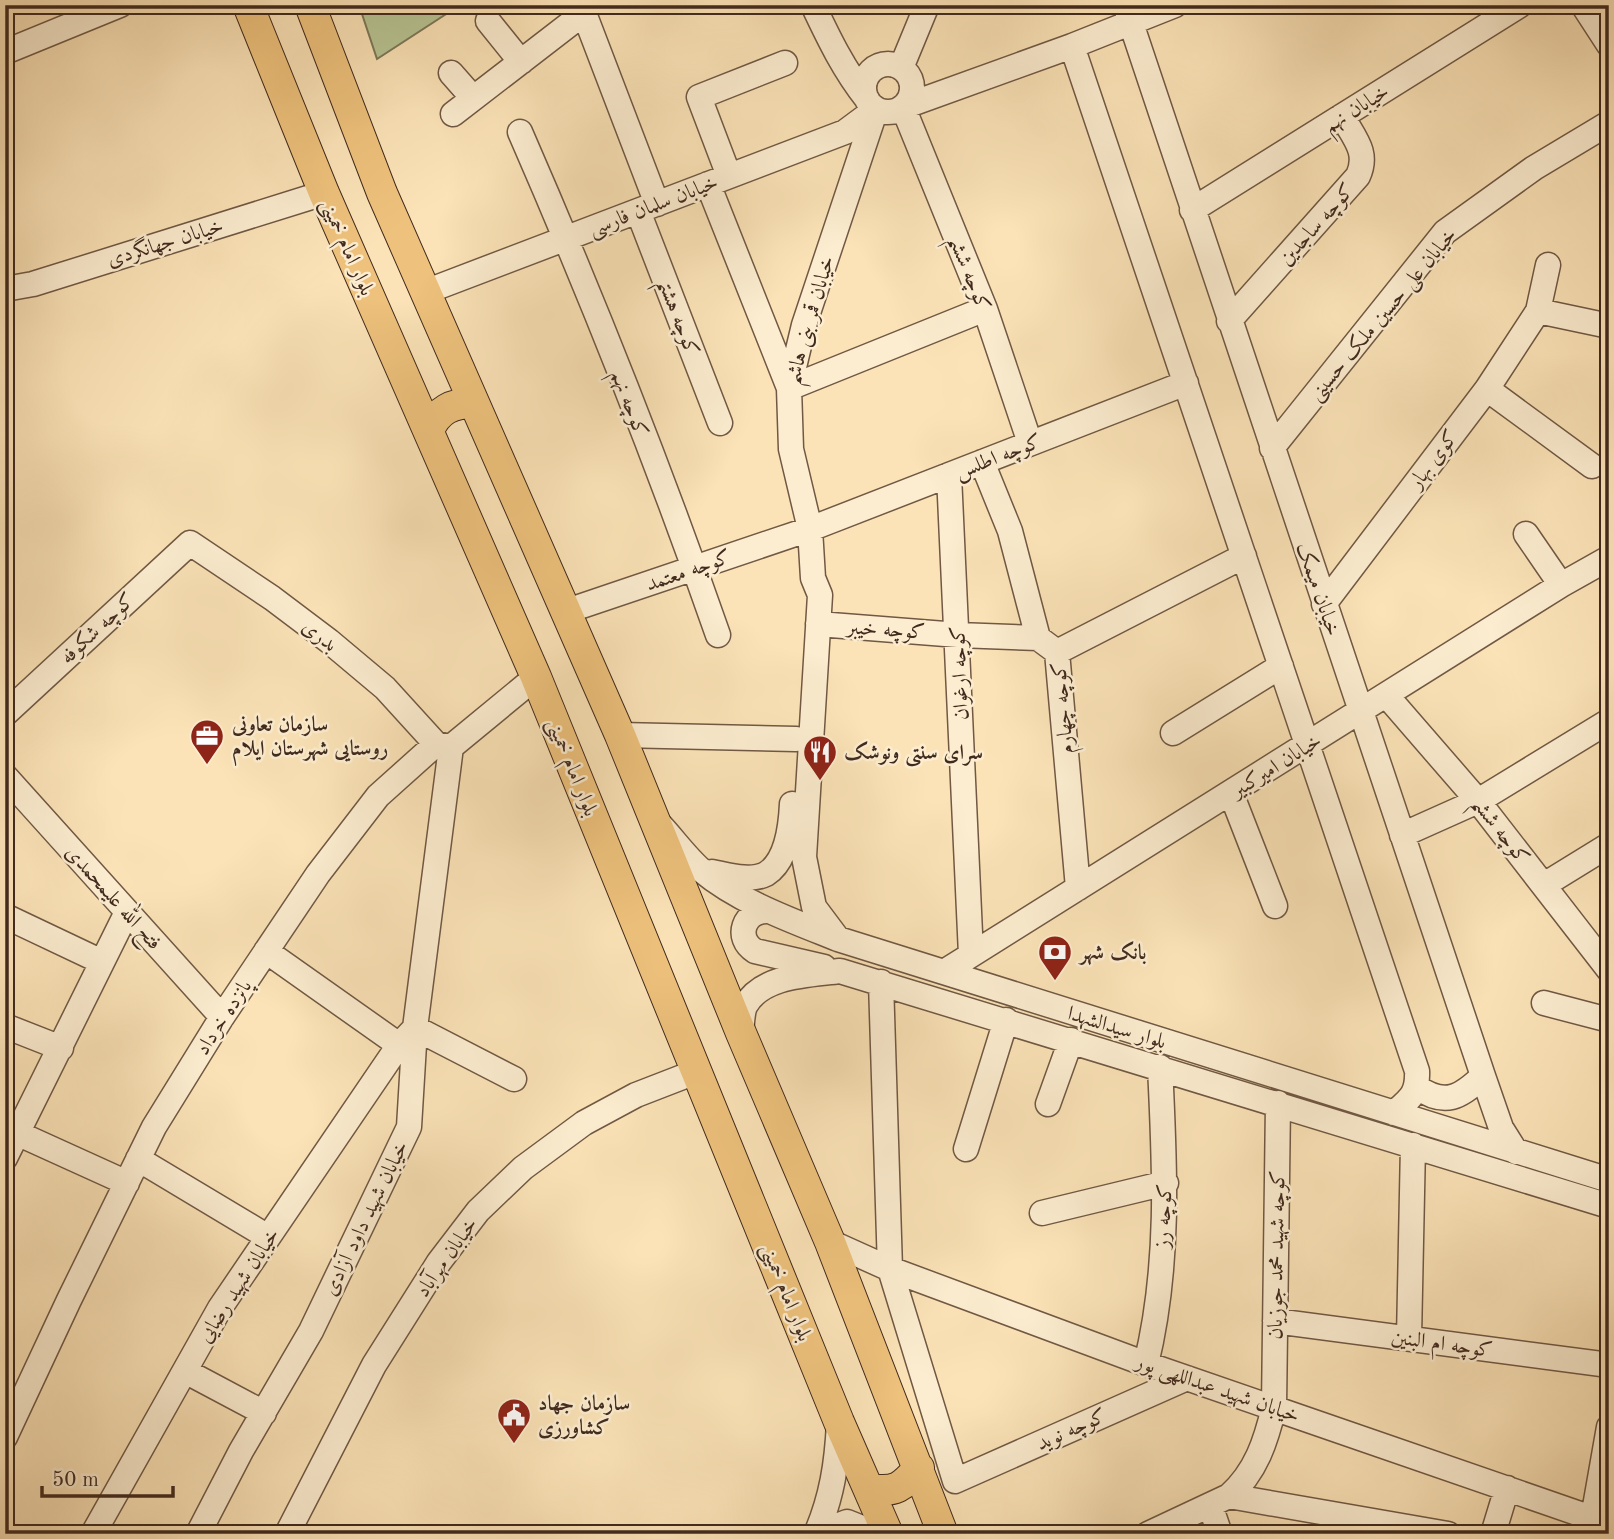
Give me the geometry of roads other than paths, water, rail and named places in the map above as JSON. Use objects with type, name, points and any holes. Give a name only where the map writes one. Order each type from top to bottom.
[{"type":"main road","name":"بلوار امام خمینی","points":[[248,5],[324,192],[536,677],[839,1422],[888,1534]]},
{"type":"main road","points":[[310,5],[382,193],[620,735],[741,1033],[830,1242],[943,1534]]},
{"type":"main road","points":[[429,430],[441,411],[451,405],[474,403]]},
{"type":"main road","points":[[870,1489],[887,1492],[902,1486],[919,1468]]},
{"type":"street","points":[[5,52],[120,5]]},
{"type":"street","points":[[813,5],[850,78],[871,104],[891,112],[1072,46],[1128,14],[1175,5]]},
{"type":"street","points":[[830,5],[848,46],[866,62],[889,67],[909,77],[912,83],[911,96],[903,107]]},
{"type":"street","points":[[871,104],[865,81],[868,75],[889,67],[927,5]]},
{"type":"street","name":"خیابان نهم","points":[[1192,210],[1520,5]]},
{"type":"street","points":[[1583,5],[1609,45]]},
{"type":"street","name":"کوچه هشتم","points":[[520,62],[584,13],[720,423]]},
{"type":"street","name":"خیابان میمک","points":[[1128,14],[1483,1076],[1501,1128],[1516,1152]]},
{"type":"street","points":[[453,114],[520,62],[488,21]]},
{"type":"street","points":[[1072,46],[1417,1071],[1417,1087],[1411,1098],[1394,1114]]},
{"type":"street","points":[[785,63],[698,97],[719,180],[789,388],[985,309]]},
{"type":"street","points":[[451,73],[473,98]]},
{"type":"street","name":"خیابان سلمان فارسی","points":[[425,292],[845,132],[871,104]]},
{"type":"street","name":"خیابان قمر بنی هاشم","points":[[838,939],[814,907],[804,857],[820,595],[813,578],[810,529],[791,449],[789,388],[804,325],[871,104]]},
{"type":"street","name":"کوچه ششم","points":[[903,107],[985,309],[1030,443]]},
{"type":"street","name":"کوچه ساجدین","points":[[1229,321],[1358,176],[1364,163],[1363,154],[1342,116]]},
{"type":"street","name":"خیابان علی حسین ملک حسینی","points":[[1272,448],[1445,232],[1534,168],[1609,123]]},
{"type":"street","name":"کوچه نهم","points":[[520,132],[566,238],[718,635]]},
{"type":"street","name":"خیابان جهانگردی","points":[[5,289],[33,284],[324,192]]},
{"type":"street","name":"کوی بهار","points":[[1324,604],[1487,389],[1538,311],[1548,265]]},
{"type":"street","points":[[1538,311],[1609,326]]},
{"type":"street","name":"کوچه اطلس","points":[[810,529],[1186,383]]},
{"type":"street","points":[[1487,389],[1592,466]]},
{"type":"street","name":"کوچه چهارم","points":[[982,462],[1010,531],[1048,645],[1078,888]]},
{"type":"street","name":"کوچه ارغوان","points":[[949,475],[971,955]]},
{"type":"street","name":"کوچه معتمد","points":[[566,611],[810,529]]},
{"type":"street","points":[[1526,534],[1562,585]]},
{"type":"street","name":"کوچه شکوفه","points":[[5,714],[190,543]]},
{"type":"street","name":"بدری","points":[[190,543],[272,598],[338,649],[385,688],[443,746]]},
{"type":"street","points":[[1048,645],[1244,556]]},
{"type":"street","name":"خیابان امیرکبیر","points":[[944,972],[1609,558]]},
{"type":"street","name":"خیابان قمر بنی هاشم","points":[[701,870],[748,877],[766,873],[779,858],[791,826],[805,596],[813,578]]},
{"type":"street","name":"کوچه خیبر","points":[[818,624],[1048,645]]},
{"type":"street","points":[[1173,733],[1281,666]]},
{"type":"street","name":"پانزده خرداد","points":[[5,1437],[154,1127],[222,1017],[318,874],[378,796],[536,677]]},
{"type":"street","name":"کوچه ششم","points":[[1387,696],[1479,801],[1609,970]]},
{"type":"street","points":[[1402,835],[1479,801],[1609,721]]},
{"type":"street","points":[[620,735],[796,739]]},
{"type":"street","name":"خیابان شهید داود آزادی","points":[[198,1534],[311,1331],[409,1127],[407,1036],[443,746]]},
{"type":"street","name":"فتح الله علیمحمدی","points":[[5,776],[222,1017]]},
{"type":"street","points":[[1231,793],[1275,906]]},
{"type":"street","name":"بلوار سیدالشهدا","points":[[655,820],[701,870],[768,911],[838,939],[1609,1181]]},
{"type":"street","points":[[1544,885],[1609,845]]},
{"type":"street","points":[[768,911],[755,913],[745,922],[743,936],[749,948],[840,971]]},
{"type":"street","points":[[5,1158],[127,912]]},
{"type":"street","points":[[5,916],[102,962]]},
{"type":"street","points":[[266,951],[407,1036],[514,1079]]},
{"type":"street","name":"بلوار سیدالشهدا","points":[[741,1033],[745,1006],[764,987],[790,978],[840,971],[1609,1206]]},
{"type":"street","points":[[881,982],[890,1269]]},
{"type":"street","points":[[1544,1003],[1609,1020]]},
{"type":"street","points":[[967,1149],[1006,1020]]},
{"type":"street","points":[[5,1026],[61,1048]]},
{"type":"street","name":"خیابان شهید رضایی","points":[[93,1534],[220,1308],[407,1036]]},
{"type":"street","points":[[1048,1104],[1071,1040]]},
{"type":"street","name":"کوچه رز","points":[[1146,1364],[1159,1299],[1166,1183],[1160,1067]]},
{"type":"street","name":"خیابان مهرآباد","points":[[287,1534],[374,1365],[439,1262],[478,1211],[523,1168],[584,1123],[636,1095],[698,1071]]},
{"type":"street","points":[[1417,1087],[1434,1097],[1457,1096],[1483,1076]]},
{"type":"street","name":"کوچه شهید محمد جوزیان","points":[[1219,1500],[1240,1486],[1252,1469],[1266,1437],[1274,1407],[1278,1103]]},
{"type":"street","points":[[1445,1155],[1455,1145],[1449,1130]]},
{"type":"street","points":[[19,1134],[127,1183]]},
{"type":"street","points":[[1409,1338],[1413,1145]]},
{"type":"street","points":[[138,1160],[268,1237]]},
{"type":"street","points":[[1042,1213],[1166,1183]]},
{"type":"street","name":"خیابان شهید عبداللهی پور","points":[[830,1242],[890,1269],[1146,1364],[1601,1521]]},
{"type":"street","name":"کوچه نوید","points":[[890,1269],[955,1481],[1187,1378]]},
{"type":"street","name":"کوچه ام البنین","points":[[1275,1321],[1609,1365]]},
{"type":"street","points":[[185,1371],[264,1413]]},
{"type":"street","points":[[816,1534],[829,1501],[836,1471],[839,1422]]},
{"type":"street","points":[[1601,1521],[1609,1427]]},
{"type":"street","points":[[1493,1534],[1507,1488]]},
{"type":"street","points":[[1219,1500],[1220,1534]]},
{"type":"street","points":[[1148,1534],[1219,1500],[1448,1534]]},
{"type":"street","points":[[826,1534],[834,1527],[847,1522],[877,1534]]},
{"type":"place","name":"سازمان تعاونی روستایی شهرستان ایلام","points":[[207,766]]},
{"type":"place","name":"سرای سنتی ونوشک","points":[[820,782]]},
{"type":"place","name":"بانک شهر","points":[[1055,982]]},
{"type":"place","name":"سازمان جهاد کشاورزی","points":[[514,1445]]}]
